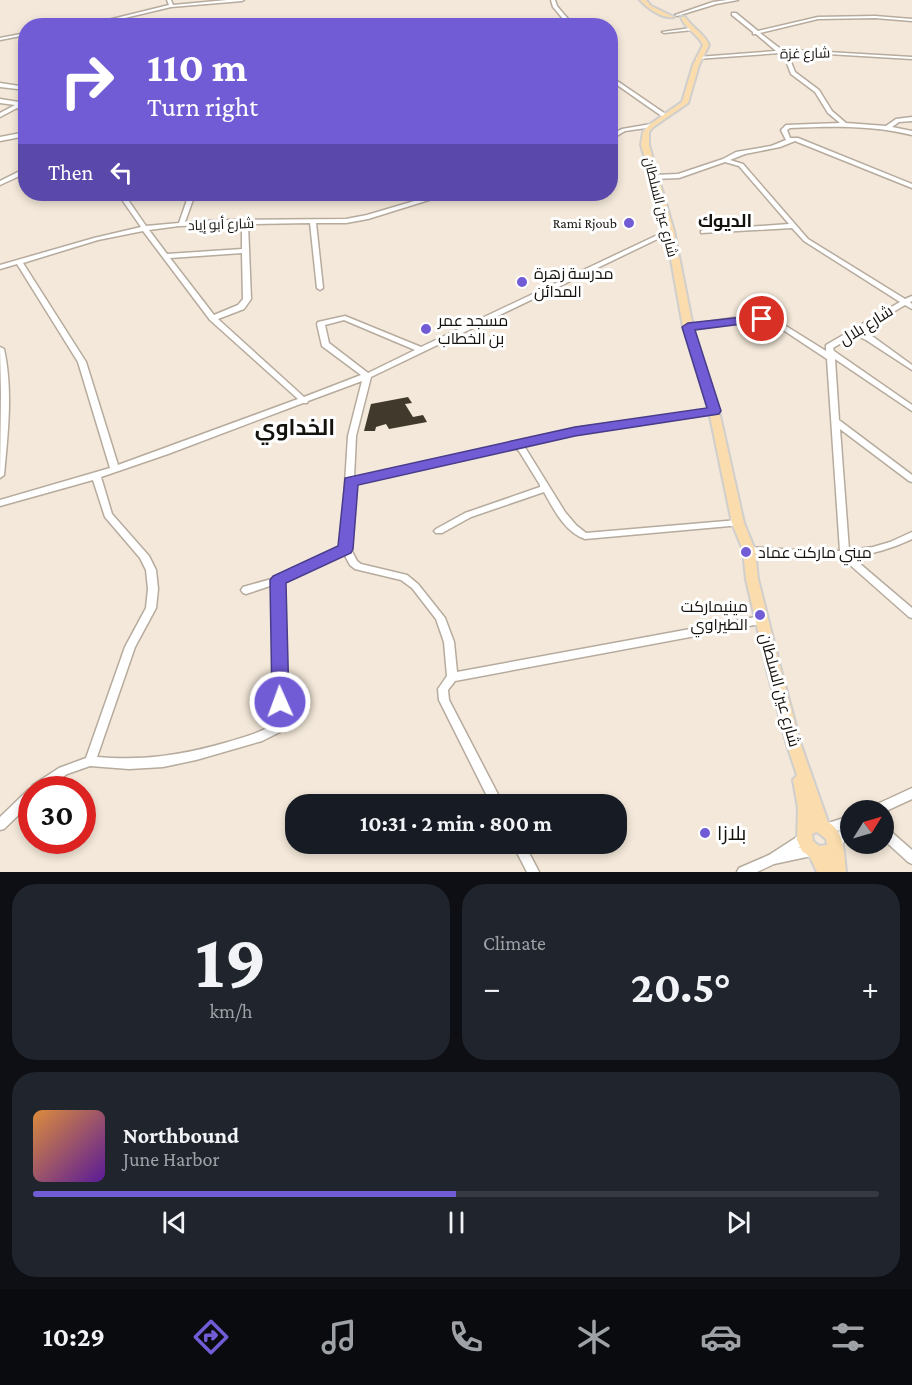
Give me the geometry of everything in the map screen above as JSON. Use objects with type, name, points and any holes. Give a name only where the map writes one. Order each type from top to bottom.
[{"type":"main road","points":[[644,2],[655,11],[677,17],[706,42],[685,103],[651,126]]},
{"type":"main road","name":"شارع عين السلطان","points":[[651,126],[646,132],[645,145],[670,231],[688,327],[714,411],[738,523],[749,550],[752,579],[761,620],[798,759],[824,828]]},
{"type":"main road","name":"شارع عين السلطان","points":[[798,759],[805,808],[803,835]]},
{"type":"main road","points":[[825,872],[803,835],[809,827],[824,828],[833,835],[838,872]]},
{"type":"main road","points":[[814,851],[827,854],[836,845]]},
{"type":"street","points":[[118,18],[170,3],[242,0]]},
{"type":"street","points":[[553,0],[565,18]]},
{"type":"street","points":[[677,17],[696,8],[736,0]]},
{"type":"street","points":[[734,14],[791,61],[793,73],[817,92],[830,112],[844,123]]},
{"type":"street","points":[[755,33],[818,18],[875,16],[912,20]]},
{"type":"street","points":[[664,32],[692,29]]},
{"type":"street","points":[[0,39],[18,36]]},
{"type":"street","name":"شارع غزة","points":[[699,58],[782,53],[848,53],[912,58]]},
{"type":"street","points":[[618,83],[665,116]]},
{"type":"street","points":[[0,85],[18,88]]},
{"type":"street","points":[[0,101],[18,105]]},
{"type":"street","points":[[0,115],[18,105]]},
{"type":"street","points":[[889,126],[898,120],[912,119]]},
{"type":"street","points":[[788,139],[784,130],[788,126],[844,123],[889,126],[912,133]]},
{"type":"street","points":[[618,133],[624,130],[651,126]]},
{"type":"street","points":[[0,139],[18,136]]},
{"type":"street","points":[[655,177],[679,176],[747,150],[778,146],[788,139],[802,140],[912,186]]},
{"type":"street","points":[[725,160],[744,166],[806,240],[912,307]]},
{"type":"street","points":[[0,183],[18,174]]},
{"type":"street","points":[[126,201],[213,318],[304,401]]},
{"type":"street","points":[[182,225],[190,201]]},
{"type":"street","name":"شارع أبو إياد","points":[[0,267],[68,247],[145,229],[182,225],[357,219],[419,201]]},
{"type":"street","points":[[313,221],[320,288]]},
{"type":"street","points":[[213,318],[237,310],[244,305],[247,299],[245,223]]},
{"type":"street","points":[[703,232],[794,226]]},
{"type":"street","points":[[0,503],[96,476],[304,401],[366,375],[670,231]]},
{"type":"street","points":[[167,256],[246,251]]},
{"type":"street","points":[[19,262],[82,362],[115,469]]},
{"type":"street","name":"شارع بلال","points":[[830,353],[855,332],[903,301],[912,298]]},
{"type":"street","points":[[366,375],[325,344],[321,324],[345,318],[419,349]]},
{"type":"street","points":[[688,327],[733,320],[768,319],[780,323],[816,348],[830,353],[912,409]]},
{"type":"street","points":[[855,332],[912,368]]},
{"type":"street","points":[[0,349],[4,373],[0,476]]},
{"type":"street","points":[[830,353],[844,556],[912,614]]},
{"type":"street","points":[[366,375],[352,436],[346,549],[353,563],[358,567],[397,574],[415,586],[440,618],[449,642],[452,677],[443,689],[444,700],[492,794]]},
{"type":"street","points":[[351,482],[575,431],[714,411]]},
{"type":"street","points":[[835,421],[912,478]]},
{"type":"street","points":[[515,444],[522,449],[542,489],[552,497],[576,531],[585,536],[738,523]]},
{"type":"street","points":[[90,761],[130,647],[151,608],[153,589],[151,570],[144,556],[108,515],[96,476]]},
{"type":"street","points":[[439,531],[468,515],[542,489]]},
{"type":"street","points":[[749,550],[844,556],[896,542],[912,535]]},
{"type":"street","points":[[246,590],[278,580],[346,549]]},
{"type":"street","points":[[56,776],[90,761],[154,764],[176,761],[259,737],[280,725],[278,580]]},
{"type":"street","points":[[452,677],[761,620]]},
{"type":"street","points":[[894,802],[912,793]]},
{"type":"street","points":[[0,825],[18,808]]},
{"type":"street","points":[[824,828],[840,824]]},
{"type":"street","points":[[773,859],[803,835]]},
{"type":"street","points":[[836,845],[840,840]]},
{"type":"street","points":[[894,842],[912,858]]},
{"type":"street","points":[[743,872],[773,859],[814,851]]},
{"type":"street","points":[[524,854],[534,872]]},
{"type":"building","points":[[408,397],[412,403],[405,404],[413,417],[423,415],[427,422],[389,429],[386,424],[376,427],[375,431],[364,431],[371,404]]},
{"type":"place","name":"Rami Rjoub","points":[[629,223]]},
{"type":"place","name":"مدرسة زهرة المدائن","points":[[522,282]]},
{"type":"place","name":"مسجد عمر بن الخطاب","points":[[426,329]]},
{"type":"place","name":"ميني ماركت عماد","points":[[746,552]]},
{"type":"place","name":"مينيماركت الطيراوي","points":[[760,615]]},
{"type":"place","name":"بلازا","points":[[705,833]]},
{"type":"district","name":"الديوك","points":[[725,221]]},
{"type":"district","name":"الخداوي","points":[[295,427]]},
{"type":"route","points":[[280,702],[278,580],[346,549],[351,482],[575,431],[714,411],[688,327],[733,320],[762,319]]}]
